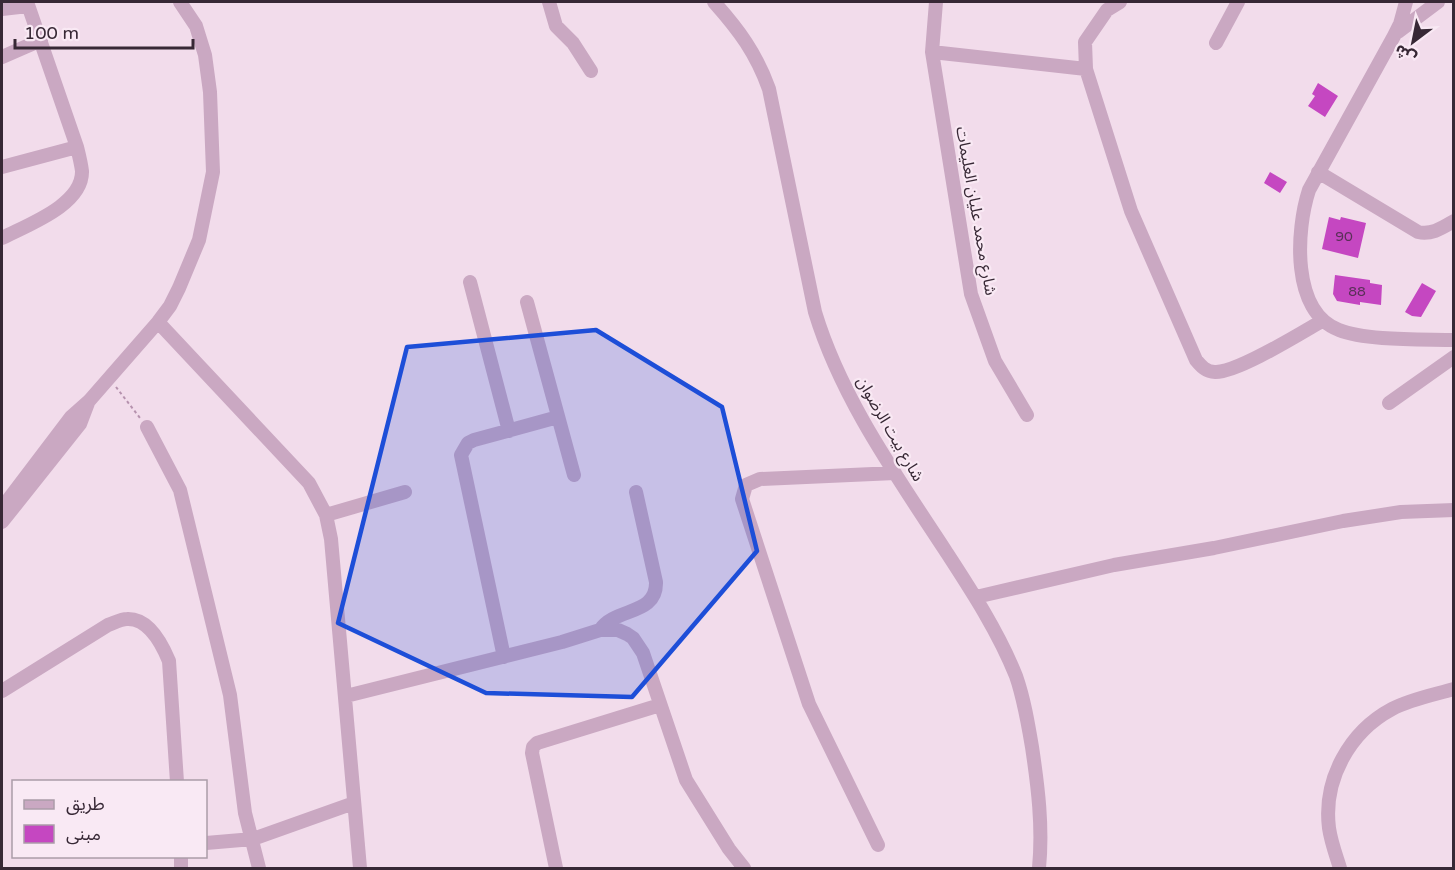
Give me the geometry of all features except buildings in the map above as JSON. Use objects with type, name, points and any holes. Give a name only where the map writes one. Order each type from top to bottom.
[{"type":"street","points":[[2,508],[71,417],[110,378],[170,306],[199,240],[213,172],[210,92],[205,55],[196,26],[180,2]]},
{"type":"street","points":[[549,2],[556,26],[573,43],[591,71]]},
{"type":"street","name":"شارع بيت الرضوان","points":[[714,2],[744,38],[762,69],[769,89],[822,336],[860,414],[895,473],[976,597],[1006,654],[1023,699],[1040,804],[1039,868]]},
{"type":"street","name":"شارع محمد عليان العليمات","points":[[936,2],[932,52],[971,294],[995,361],[1027,415]]},
{"type":"street","points":[[1120,2],[1107,10],[1085,42],[1086,69],[1131,211],[1196,360],[1204,369],[1212,372],[1225,370],[1259,357],[1322,321]]},
{"type":"street","points":[[1216,43],[1238,2]]},
{"type":"street","points":[[1406,2],[1395,36],[1309,190],[1302,214],[1299,248],[1307,291],[1322,321],[1341,331],[1363,335],[1454,340]]},
{"type":"street","points":[[1395,36],[1438,2]]},
{"type":"street","points":[[2,9],[28,4],[77,147],[82,171],[80,184],[63,206],[2,238]]},
{"type":"street","points":[[2,57],[41,40]]},
{"type":"street","points":[[932,52],[1086,69]]},
{"type":"street","points":[[2,167],[77,147]]},
{"type":"street","points":[[1318,172],[1418,232],[1426,234],[1437,231],[1454,221]]},
{"type":"street","points":[[470,282],[509,431]]},
{"type":"street","points":[[527,302],[574,475]]},
{"type":"street","points":[[158,322],[309,483],[326,515],[332,540],[360,868]]},
{"type":"street","points":[[1389,403],[1454,357]]},
{"type":"street","points":[[2,522],[80,424],[89,401]]},
{"type":"street","points":[[504,657],[461,455],[468,443],[558,417]]},
{"type":"street","points":[[147,427],[180,490],[230,695],[245,813],[260,868]]},
{"type":"street","points":[[878,844],[808,704],[742,499],[746,485],[760,479],[895,473]]},
{"type":"street","points":[[326,515],[405,492]]},
{"type":"street","points":[[600,630],[612,618],[645,606],[655,594],[656,588],[636,492]]},
{"type":"street","points":[[976,597],[1114,565],[1214,548],[1343,520],[1401,512],[1454,510]]},
{"type":"street","points":[[2,691],[108,625],[127,619],[147,625],[165,650],[169,661],[177,780]]},
{"type":"street","points":[[346,696],[504,657],[600,630],[618,630],[633,638],[643,653],[686,780],[729,849],[744,868]]},
{"type":"street","points":[[1340,868],[1329,828],[1329,802],[1335,776],[1346,753],[1366,727],[1393,708],[1454,689]]},
{"type":"street","points":[[556,868],[532,753],[533,747],[537,743],[660,705]]},
{"type":"street","points":[[207,843],[253,840],[354,804]]},
{"type":"path","points":[[110,378],[147,427]]},
{"type":"highlighted area","points":[[596,330],[722,407],[757,551],[632,697],[486,693],[338,623],[407,347]]}]
